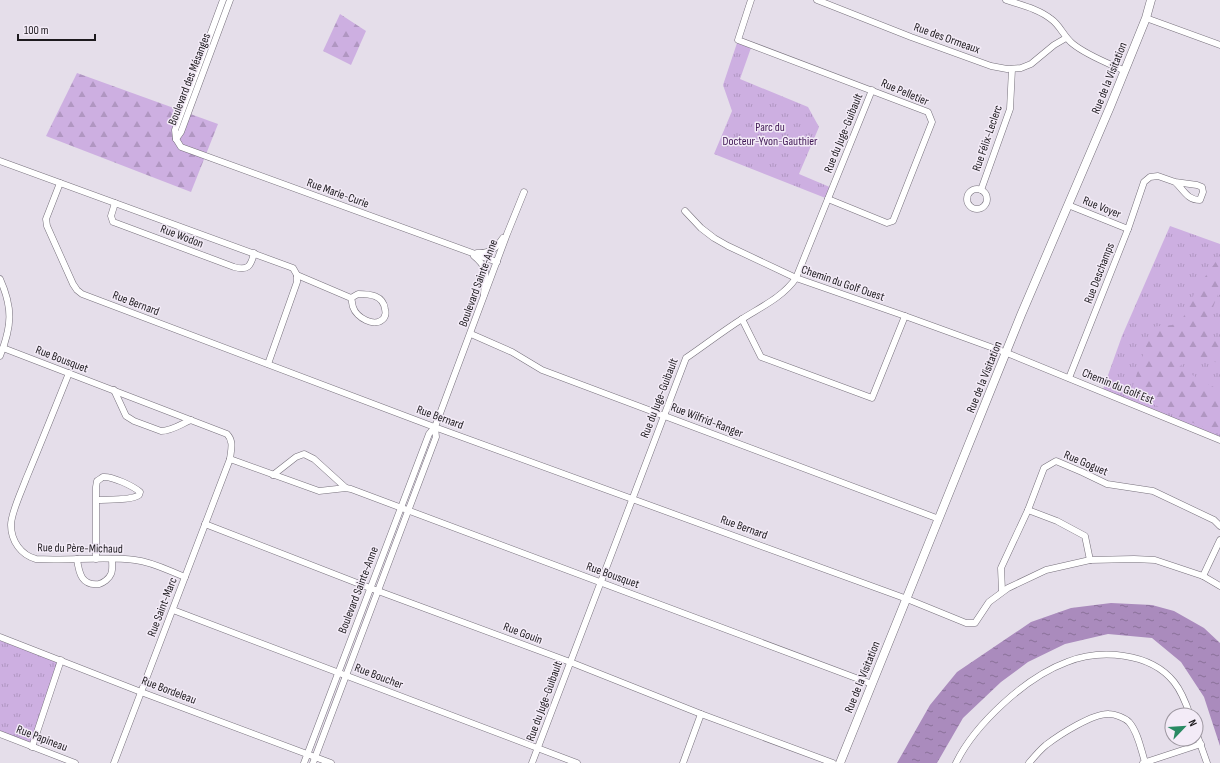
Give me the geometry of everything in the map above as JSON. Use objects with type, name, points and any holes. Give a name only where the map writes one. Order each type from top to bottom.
[{"type":"main road","name":"Rue de la Visitation","points":[[840,763],[1007,353],[1125,71],[1146,18],[1151,0]]},
{"type":"street","name":"Boulevard des Mésanges","points":[[176,139],[175,130],[223,0]]},
{"type":"street","name":"Boulevard des Mésanges","points":[[176,139],[181,132],[230,0]]},
{"type":"street","name":"Rue Pelletier","points":[[751,0],[738,40],[928,112],[932,122],[893,221],[887,223],[828,198]]},
{"type":"street","name":"Rue des Ormeaux","points":[[817,0],[911,37],[991,66],[1012,69],[1021,68],[1031,64],[1054,45],[1066,38]]},
{"type":"street","points":[[1006,0],[1032,8],[1052,19],[1066,38],[1083,51],[1125,71]]},
{"type":"street","points":[[1146,18],[1220,45]]},
{"type":"street","name":"Rue Félix-Leclerc","points":[[980,190],[1010,109],[1012,69]]},
{"type":"street","name":"Rue du Juge-Guibault","points":[[532,763],[663,415],[686,358],[742,319],[782,294],[792,284],[796,278],[872,90]]},
{"type":"street","name":"Rue Marie-Curie","points":[[176,139],[180,147],[497,262]]},
{"type":"street","name":"Rue Wodon","points":[[0,160],[293,268],[297,275],[351,298]]},
{"type":"street","name":"Rue Deschamps","points":[[1069,378],[1128,229],[1144,182],[1150,177],[1158,176],[1175,182]]},
{"type":"street","name":"Rue Bernard","points":[[60,183],[46,223],[72,284],[79,293],[436,427],[907,599],[966,623],[975,622],[989,602],[1002,591],[1046,570],[1090,560],[1155,560],[1203,576],[1220,586]]},
{"type":"street","name":"Boulevard Sainte-Anne","points":[[314,760],[436,437],[436,427],[524,192]]},
{"type":"street","name":"Rue Wodon","points":[[115,203],[111,216],[114,222],[234,267],[242,269],[247,268],[252,264],[254,253]]},
{"type":"street","name":"Rue Voyer","points":[[1068,205],[1128,229]]},
{"type":"street","name":"Chemin du Golf Ouest","points":[[685,211],[701,228],[721,242],[796,278],[1007,353]]},
{"type":"street","points":[[472,253],[481,254],[488,251],[499,244],[502,238],[506,237]]},
{"type":"street","points":[[464,250],[480,260],[485,269],[486,279],[484,285],[484,300]]},
{"type":"street","points":[[268,364],[297,282],[297,275]]},
{"type":"street","points":[[0,279],[10,307],[10,320],[0,356]]},
{"type":"street","points":[[358,294],[365,294],[379,298],[385,305],[386,312],[383,318],[378,322],[373,322],[359,316],[353,308],[351,298],[358,294]]},
{"type":"street","points":[[742,319],[761,357],[872,398],[905,316]]},
{"type":"street","name":"Rue Wilfrid-Ranger","points":[[471,334],[512,352],[542,370],[939,519]]},
{"type":"street","name":"Rue Bousquet","points":[[3,348],[227,434],[230,437],[232,444],[230,460],[318,491],[346,488],[351,489],[872,684]]},
{"type":"street","name":"Chemin du Golf Est","points":[[1007,353],[1220,440]]},
{"type":"street","name":"Rue du Père-Michaud","points":[[69,373],[19,497],[11,521],[13,538],[18,547],[29,557],[36,559],[112,558],[142,561],[185,577]]},
{"type":"street","points":[[114,390],[124,414],[134,422],[164,431],[171,430],[191,420]]},
{"type":"street","name":"Boulevard Sainte-Anne","points":[[304,763],[429,434],[436,427]]},
{"type":"street","name":"Rue Bousquet","points":[[273,475],[296,457],[304,454],[314,460],[346,488]]},
{"type":"street","name":"Rue Saint-Marc","points":[[114,763],[230,460]]},
{"type":"street","name":"Rue Goguet","points":[[1002,591],[1001,568],[1028,510],[1044,468],[1056,461],[1107,484],[1153,491],[1214,520],[1220,526]]},
{"type":"street","points":[[96,500],[137,497],[140,492],[135,487],[115,479],[102,478],[97,481],[96,500],[96,559]]},
{"type":"street","points":[[1028,510],[1057,521],[1085,536],[1090,560]]},
{"type":"street","name":"Rue Gouin","points":[[205,524],[833,763]]},
{"type":"street","points":[[1203,576],[1220,540]]},
{"type":"street","points":[[76,559],[78,570],[87,583],[102,584],[112,573],[112,558]]},
{"type":"street","name":"Rue Boucher","points":[[173,610],[577,763]]},
{"type":"street","name":"Rue Bordeleau","points":[[0,637],[141,692],[308,754],[314,760],[331,763]]},
{"type":"street","points":[[956,763],[994,711],[1023,686],[1067,662],[1086,656],[1122,655],[1144,662],[1160,670],[1177,686],[1187,707]]},
{"type":"street","points":[[32,747],[61,660]]},
{"type":"street","points":[[683,763],[702,714]]},
{"type":"street","points":[[1029,763],[1045,746],[1067,730],[1098,716],[1110,714],[1129,722],[1134,730],[1144,763],[1192,747]]},
{"type":"street","name":"Rue Papineau","points":[[0,734],[76,763]]},
{"type":"street","points":[[1202,747],[1207,763]]},
{"type":"green space","points":[[340,14],[366,31],[351,65],[323,51]]},
{"type":"green space","name":"Parc du Docteur-Yvon-Gauthier","points":[[738,40],[752,45],[740,79],[808,107],[819,127],[799,174],[832,188],[828,199],[714,154],[732,111],[723,85]]},
{"type":"green space","points":[[77,73],[218,124],[191,192],[46,136]]},
{"type":"green space","points":[[1170,226],[1220,244],[1220,441],[1102,392],[1122,336]]},
{"type":"green space","points":[[1220,256],[1220,295],[1218,294],[1212,310],[1209,340],[1220,342],[1220,363],[1190,357],[1179,367],[1220,390],[1220,434],[1174,415],[1131,392],[1152,327],[1172,325],[1182,320],[1197,288]]},
{"type":"green space","points":[[0,635],[64,659],[31,745],[0,733]]},
{"type":"water","points":[[1111,603],[1152,605],[1174,611],[1204,628],[1220,643],[1220,746],[1204,697],[1181,662],[1152,638],[1108,634],[1065,644],[1028,662],[1001,682],[963,718],[937,763],[897,763],[930,705],[957,672],[1031,622],[1071,608]]}]
